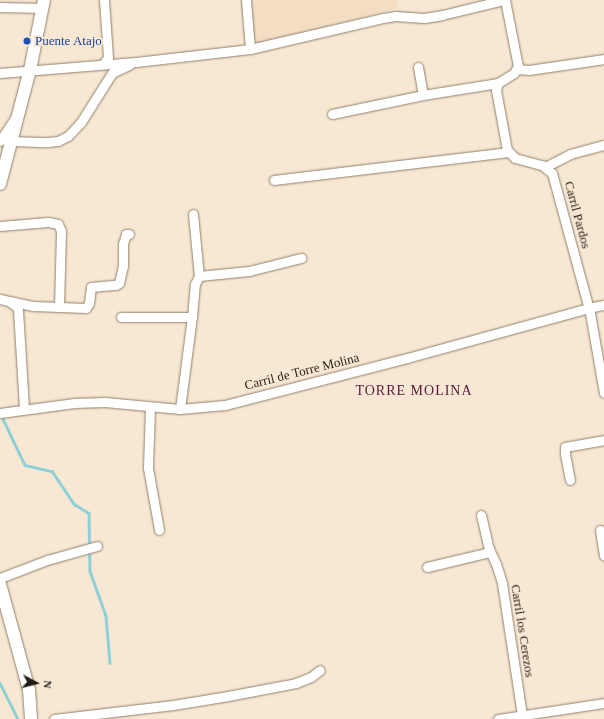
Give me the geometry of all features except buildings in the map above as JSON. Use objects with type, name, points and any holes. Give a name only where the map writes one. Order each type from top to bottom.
[{"type":"main road","points":[[0,184],[5,141],[19,112],[30,70],[44,4]]},
{"type":"main road","points":[[0,584],[29,690],[31,719]]},
{"type":"street","points":[[101,64],[108,57],[104,0]]},
{"type":"street","points":[[246,0],[250,49]]},
{"type":"street","points":[[0,73],[136,62],[250,49],[383,18],[395,16],[430,17],[505,0],[517,56],[516,69]]},
{"type":"street","points":[[0,7],[44,4]]},
{"type":"street","points":[[332,114],[422,95],[498,83],[516,69],[529,70],[604,59]]},
{"type":"street","points":[[5,141],[47,142],[58,141],[68,136],[81,122],[112,72],[136,62]]},
{"type":"street","points":[[101,64],[108,67],[108,78]]},
{"type":"street","points":[[418,67],[422,95]]},
{"type":"street","points":[[498,83],[497,96],[508,152],[515,158],[546,167],[570,154],[604,145]]},
{"type":"street","points":[[274,180],[508,152]]},
{"type":"street","name":"Carril Pardos","points":[[546,167],[552,173],[555,183],[588,308],[604,393]]},
{"type":"street","points":[[180,409],[195,284],[199,276],[193,214]]},
{"type":"street","points":[[0,226],[48,222],[58,224],[61,231],[59,307]]},
{"type":"street","points":[[0,300],[33,306],[86,308],[89,303],[91,287],[118,285],[123,266],[125,237],[129,234]]},
{"type":"street","points":[[199,276],[249,271],[301,258]]},
{"type":"street","points":[[10,302],[18,307],[24,409]]},
{"type":"street","name":"Carril de Torre Molina","points":[[0,413],[74,403],[97,402],[180,409],[225,406],[588,308],[604,305]]},
{"type":"street","points":[[19,320],[23,312],[33,306]]},
{"type":"street","points":[[121,317],[192,317]]},
{"type":"street","points":[[150,407],[148,468],[159,530]]},
{"type":"street","points":[[570,480],[565,454],[566,447],[604,440]]},
{"type":"street","name":"Carril los Cerezos","points":[[481,515],[490,552],[496,564],[502,583],[522,715]]},
{"type":"street","points":[[600,530],[604,556]]},
{"type":"street","points":[[0,578],[47,560],[96,546]]},
{"type":"street","points":[[427,567],[490,552]]},
{"type":"street","points":[[54,719],[200,701],[296,683],[311,677],[320,670]]},
{"type":"street","points":[[498,719],[604,703]]},
{"type":"shaded area","points":[[249,0],[396,0],[398,8],[259,44],[253,39]]},
{"type":"waterway","points":[[3,419],[25,465],[52,471],[74,504],[89,513],[90,571],[106,616],[110,663]]},
{"type":"waterway","points":[[0,683],[18,719]]},
{"type":"place","name":"Puente Atajo","points":[[27,41]]},
{"type":"district","name":"TORRE MOLINA","points":[[414,391]]}]
